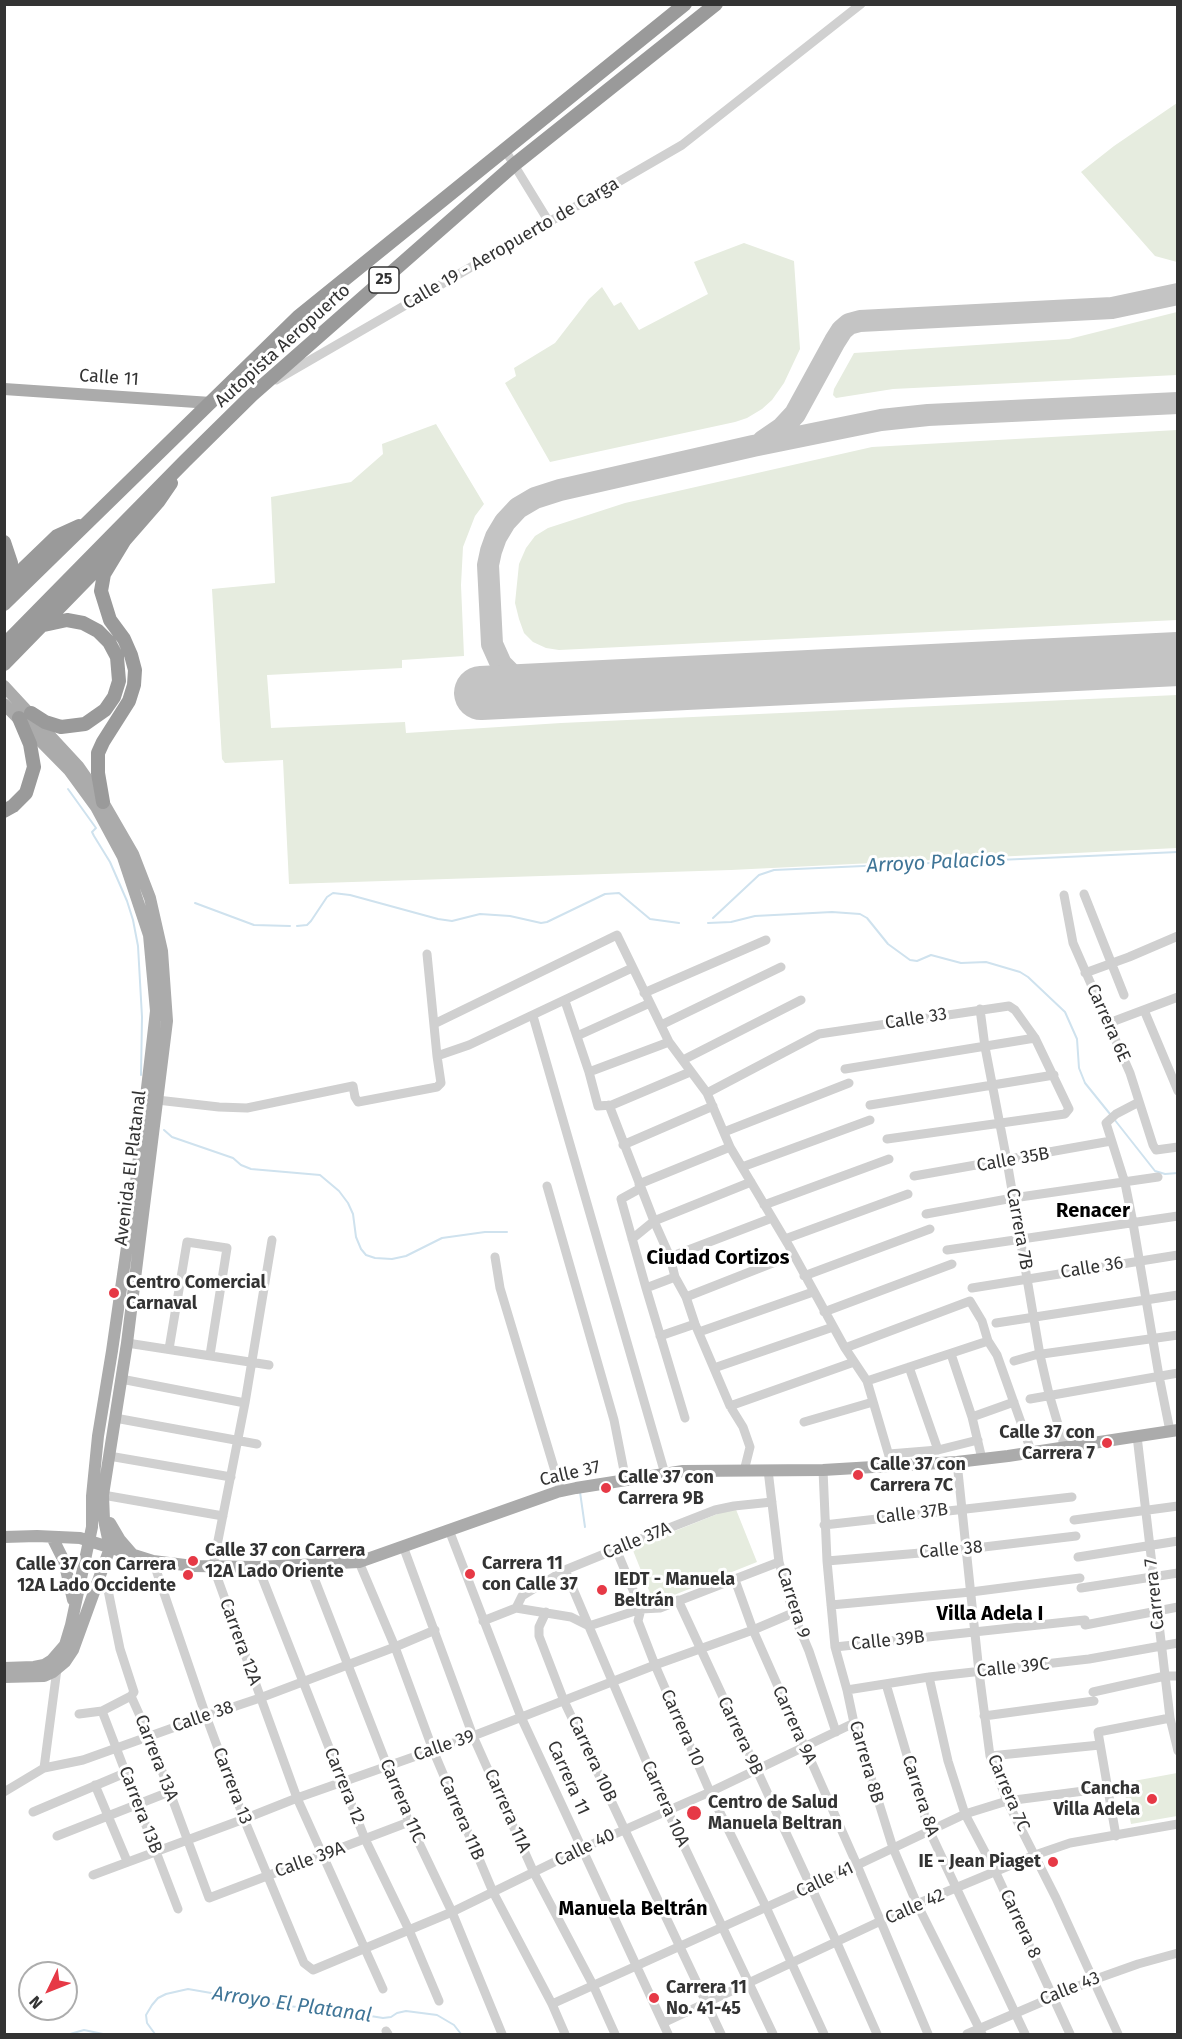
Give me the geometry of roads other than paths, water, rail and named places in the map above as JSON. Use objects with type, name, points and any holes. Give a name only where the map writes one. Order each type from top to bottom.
[{"type":"highway","name":"Autopista Aeropuerto","points":[[4,604],[298,317],[685,4]]},
{"type":"highway","name":"Autopista Aeropuerto","points":[[4,645],[252,395],[515,164],[716,4]]},
{"type":"highway","points":[[4,664],[124,541],[158,502],[185,461]]},
{"type":"highway","points":[[6,586],[57,536],[87,523]]},
{"type":"highway","points":[[103,802],[98,773],[98,753],[102,742],[129,700],[134,686],[135,670],[131,655],[124,639],[110,620],[101,591],[104,574],[124,541]]},
{"type":"highway","points":[[4,542],[11,563],[10,577],[6,586]]},
{"type":"highway","points":[[4,811],[13,806],[26,793],[34,767],[25,716],[52,725],[69,727],[85,724],[105,710],[114,697],[119,681],[119,665],[113,649],[104,636],[91,626],[75,621],[59,621],[43,625],[37,630]]},
{"type":"main road","name":"Calle 11","points":[[4,389],[211,403]]},
{"type":"main road","name":"Avenida El Platanal","points":[[4,686],[96,807],[123,857],[146,927],[154,972],[156,1024],[138,1165],[139,1194],[127,1343],[103,1495],[103,1510],[110,1548],[73,1650],[57,1670]]},
{"type":"main road","name":"Avenida El Platanal","points":[[4,704],[25,716],[78,766],[103,802],[139,868],[150,898],[162,951],[167,1021],[158,1100],[139,1194],[98,1436],[92,1496],[92,1527],[75,1608],[65,1645],[52,1660],[34,1667],[4,1668]]},
{"type":"main road","name":"Calle 37","points":[[88,1540],[153,1561],[194,1566],[258,1567],[358,1562],[561,1491],[626,1480],[683,1471],[823,1470],[891,1460],[957,1462],[1065,1448],[1174,1430]]},
{"type":"main road","points":[[103,1510],[115,1533],[134,1555]]},
{"type":"main road","points":[[4,1537],[88,1540]]},
{"type":"main road","points":[[52,1537],[64,1561],[75,1608]]},
{"type":"main road","points":[[4,1677],[44,1676],[57,1670]]},
{"type":"street","name":"Calle 19 - Aeropuerto de Carga","points":[[252,395],[682,145],[861,4]]},
{"type":"street","points":[[506,150],[549,222]]},
{"type":"street","points":[[1083,894],[1124,995]]},
{"type":"street","name":"Carrera 6E","points":[[1064,895],[1073,943],[1130,1073],[1153,1145],[1156,1150],[1178,1148]]},
{"type":"street","points":[[434,1024],[617,935],[669,1042],[707,1093],[730,1147],[785,1239],[832,1327],[867,1381],[891,1460],[978,1440]]},
{"type":"street","points":[[1085,973],[1178,936]]},
{"type":"street","points":[[644,993],[766,939]]},
{"type":"street","points":[[158,1100],[247,1108],[353,1086],[358,1101],[440,1086],[427,954]]},
{"type":"street","points":[[661,1025],[780,967]]},
{"type":"street","points":[[436,1056],[469,1045],[632,968]]},
{"type":"street","points":[[1109,1023],[1178,997]]},
{"type":"street","points":[[683,1060],[801,1000]]},
{"type":"street","points":[[565,1001],[590,1072],[598,1106],[609,1105],[690,1072]]},
{"type":"street","points":[[577,1036],[650,1003]]},
{"type":"street","name":"Calle 33","points":[[707,1093],[819,1035],[980,1009],[1012,1007],[1035,1038]]},
{"type":"street","name":"Carrera 7B","points":[[980,1009],[1040,1355],[1065,1448]]},
{"type":"street","points":[[1144,1010],[1178,1091]]},
{"type":"street","points":[[533,1016],[665,1474]]},
{"type":"street","points":[[845,1069],[1035,1038],[1068,1109],[1068,1112],[1000,1124],[887,1139]]},
{"type":"street","points":[[590,1072],[669,1042]]},
{"type":"street","points":[[870,1105],[1054,1076]]},
{"type":"street","points":[[724,1132],[849,1083]]},
{"type":"street","points":[[1139,1102],[1112,1117],[1106,1123],[1125,1183],[1159,1376],[1174,1430]]},
{"type":"street","points":[[609,1105],[623,1145],[670,1257],[675,1277],[686,1297],[730,1406],[743,1427],[750,1447],[744,1471]]},
{"type":"street","points":[[623,1145],[713,1106]]},
{"type":"street","points":[[742,1167],[870,1120]]},
{"type":"street","name":"Calle 35B","points":[[914,1176],[1112,1141]]},
{"type":"street","points":[[686,1418],[621,1199],[640,1186],[730,1147]]},
{"type":"street","points":[[765,1205],[889,1159]]},
{"type":"street","points":[[926,1214],[1013,1198],[1158,1177]]},
{"type":"street","points":[[632,1239],[654,1221],[751,1182]]},
{"type":"street","points":[[547,1186],[614,1420],[626,1480]]},
{"type":"street","points":[[785,1239],[908,1194]]},
{"type":"street","points":[[947,1250],[1178,1216]]},
{"type":"street","points":[[670,1257],[772,1218]]},
{"type":"street","points":[[804,1276],[930,1229]]},
{"type":"street","points":[[213,1566],[238,1441],[272,1240]]},
{"type":"street","points":[[169,1348],[187,1242],[227,1248],[210,1355]]},
{"type":"street","points":[[686,1297],[793,1255]]},
{"type":"street","name":"Calle 36","points":[[972,1288],[1178,1255]]},
{"type":"street","points":[[495,1257],[500,1288],[561,1491]]},
{"type":"street","points":[[824,1312],[952,1264]]},
{"type":"street","points":[[646,1288],[675,1277]]},
{"type":"street","points":[[660,1336],[697,1328],[813,1292]]},
{"type":"street","points":[[996,1323],[1178,1295]]},
{"type":"street","points":[[845,1348],[970,1301],[997,1355],[1029,1445]]},
{"type":"street","points":[[714,1368],[832,1327]]},
{"type":"street","points":[[1014,1361],[1040,1355],[1178,1335]]},
{"type":"street","points":[[867,1381],[988,1341]]},
{"type":"street","points":[[127,1343],[268,1365]]},
{"type":"street","points":[[951,1353],[972,1417],[982,1459]]},
{"type":"street","points":[[730,1406],[854,1362]]},
{"type":"street","points":[[909,1367],[938,1450]]},
{"type":"street","points":[[1030,1399],[1178,1373]]},
{"type":"street","points":[[121,1379],[245,1402]]},
{"type":"street","points":[[804,1422],[873,1402]]},
{"type":"street","points":[[972,1417],[1014,1402]]},
{"type":"street","points":[[115,1418],[257,1444]]},
{"type":"street","name":"Carrera 7","points":[[1137,1436],[1165,1676],[1178,1751]]},
{"type":"street","points":[[109,1456],[231,1477]]},
{"type":"street","name":"Carrera 7C","points":[[957,1462],[990,1756],[1007,1801],[1035,1855],[1118,2034]]},
{"type":"street","name":"Carrera 9","points":[[768,1470],[779,1562],[794,1613],[836,1732]]},
{"type":"street","name":"Carrera 8B","points":[[823,1470],[827,1561],[835,1647],[854,1723],[893,1848],[917,1904],[980,2031]]},
{"type":"street","points":[[103,1495],[223,1516]]},
{"type":"street","name":"Calle 37B","points":[[825,1525],[1072,1497]]},
{"type":"street","name":"Calle 37A","points":[[516,1608],[522,1596],[565,1570],[616,1549],[715,1510],[771,1503]]},
{"type":"street","points":[[1074,1520],[1178,1506]]},
{"type":"street","name":"Carrera 11","points":[[450,1530],[520,1717],[668,2034]]},
{"type":"street","name":"Calle 38","points":[[827,1561],[967,1549],[1076,1536]]},
{"type":"street","points":[[1078,1557],[1178,1541]]},
{"type":"street","name":"Carrera 11A","points":[[403,1546],[473,1736],[534,1873],[593,1985],[615,2034]]},
{"type":"street","name":"Carrera 10","points":[[616,1549],[640,1609],[638,1621],[654,1665],[710,1792],[824,2034]]},
{"type":"street","name":"Carrera 13","points":[[153,1561],[244,1819],[304,1963],[314,1970]]},
{"type":"street","name":"Carrera 11B","points":[[358,1562],[395,1647],[432,1750],[493,1892],[552,2004],[565,2034]]},
{"type":"street","points":[[483,1621],[516,1608],[571,1617],[589,1626],[640,1609],[660,1608],[779,1562]]},
{"type":"street","name":"Carrera 11C","points":[[309,1565],[409,1822],[452,1912],[502,2034]]},
{"type":"street","name":"Carrera 12A","points":[[213,1566],[297,1798],[383,1989]]},
{"type":"street","name":"Carrera 12","points":[[258,1567],[365,1839],[409,1930],[439,2001]]},
{"type":"street","name":"Carrera 10A","points":[[565,1570],[667,1810],[773,2034]]},
{"type":"street","points":[[1081,1588],[1178,1573]]},
{"type":"street","points":[[831,1605],[971,1592],[1080,1578]]},
{"type":"street","name":"Carrera 9A","points":[[735,1580],[753,1630],[882,1922],[928,2034]]},
{"type":"street","name":"Carrera 13A","points":[[98,1582],[108,1590],[120,1649],[134,1692],[131,1696],[149,1736],[207,1896],[212,1899]]},
{"type":"street","name":"Carrera 9B","points":[[678,1600],[877,2034]]},
{"type":"street","name":"Calle 39B","points":[[835,1647],[1085,1622],[1178,1607]]},
{"type":"street","name":"Carrera 10B","points":[[546,1612],[539,1627],[539,1636],[564,1701],[721,2034]]},
{"type":"street","name":"Calle 39","points":[[93,1875],[297,1798],[473,1736],[794,1613]]},
{"type":"street","name":"Calle 38","points":[[5,1792],[44,1768],[83,1760],[260,1698],[435,1630]]},
{"type":"street","name":"Calle 39C","points":[[847,1690],[929,1677],[1089,1659],[1178,1643]]},
{"type":"street","points":[[44,1768],[57,1670]]},
{"type":"street","points":[[984,1716],[1094,1696],[1165,1676],[1178,1676]]},
{"type":"street","name":"Carrera 8","points":[[929,1677],[948,1761],[965,1814],[995,1871],[1070,2034]]},
{"type":"street","name":"Carrera 8A","points":[[886,1684],[929,1830],[1025,2034]]},
{"type":"street","points":[[79,1714],[102,1711],[131,1696]]},
{"type":"street","name":"Carrera 13B","points":[[102,1711],[178,1909]]},
{"type":"street","points":[[1116,1836],[1098,1732],[1172,1712]]},
{"type":"street","name":"Calle 40","points":[[314,1970],[452,1912],[581,1849],[710,1792],[854,1723]]},
{"type":"street","points":[[990,1756],[1100,1745]]},
{"type":"street","points":[[33,1812],[125,1773]]},
{"type":"street","points":[[95,1785],[127,1861]]},
{"type":"street","name":"Calle 41","points":[[552,2004],[811,1887],[965,1814],[1007,1801],[1107,1788]]},
{"type":"street","points":[[57,1836],[169,1792]]},
{"type":"street","name":"Calle 39A","points":[[212,1899],[409,1822]]},
{"type":"street","name":"Calle 42","points":[[663,2023],[917,1904],[1035,1855],[1070,1843],[1178,1824]]},
{"type":"street","name":"Calle 43","points":[[967,2034],[980,2031],[1014,2012],[1093,1980],[1178,1953]]},
{"type":"waterway","points":[[68,789],[96,828],[92,832],[110,862],[133,920],[138,946],[142,1017],[141,1075]]},
{"type":"waterway","name":"Arroyo Palacios","points":[[713,918],[759,875],[774,870],[1178,852]]},
{"type":"waterway","name":"Arroyo Palacios","points":[[297,926],[307,925],[327,897],[333,893],[350,895],[438,919],[452,921],[480,914],[510,916],[541,923],[605,894],[619,893],[650,919],[679,923]]},
{"type":"waterway","name":"Arroyo Palacios","points":[[195,903],[254,925],[290,926]]},
{"type":"waterway","points":[[708,923],[731,922],[755,916],[832,912],[860,914],[867,918],[888,944],[910,960],[917,961],[931,955],[961,963],[986,962],[1020,972],[1065,1012],[1077,1039],[1079,1068],[1085,1083],[1110,1114]]},
{"type":"waterway","points":[[1114,1119],[1155,1171],[1165,1174],[1178,1173]]},
{"type":"waterway","points":[[164,1130],[172,1137],[233,1158],[241,1165],[251,1169],[320,1175],[339,1191],[348,1203],[353,1214],[356,1237],[361,1249],[366,1255],[375,1258],[392,1259],[406,1256],[442,1238],[485,1232],[507,1232]]},
{"type":"waterway","points":[[580,1492],[585,1527]]},
{"type":"waterway","name":"Arroyo El Platanal","points":[[155,2034],[147,2023],[146,2015],[152,2005],[166,1994],[188,1989],[286,2006],[333,2010],[383,2018],[406,2011],[437,2015],[454,2025],[461,2034]]},
{"type":"waterway","name":"Arroyo El Platanal","points":[[70,2034],[84,2030],[103,2034]]},
{"type":"place","name":"Centro Comercial Carnaval","points":[[114,1293]]},
{"type":"place","name":"Calle 37 con Carrera 7","points":[[1107,1443]]},
{"type":"place","name":"Calle 37 con Carrera 7C","points":[[858,1475]]},
{"type":"place","name":"Calle 37 con Carrera 9B","points":[[606,1488]]},
{"type":"place","name":"Calle 37 con Carrera 12A Lado Oriente","points":[[193,1561]]},
{"type":"place","name":"Carrera 11 con Calle 37","points":[[470,1574]]},
{"type":"place","name":"Calle 37 con Carrera 12A Lado Occidente","points":[[188,1575]]},
{"type":"place","name":"IEDT - Manuela Beltrán","points":[[602,1590]]},
{"type":"place","name":"Cancha Villa Adela","points":[[1152,1799]]},
{"type":"place","name":"Centro de Salud Manuela Beltran","points":[[694,1813]]},
{"type":"place","name":"IE - Jean Piaget","points":[[1053,1862]]},
{"type":"place","name":"Carrera 11 No. 41-45","points":[[654,1998]]},
{"type":"district","name":"Renacer","points":[[1093,1211]]},
{"type":"district","name":"Ciudad Cortizos","points":[[718,1258]]},
{"type":"district","name":"Villa Adela I","points":[[990,1614]]},
{"type":"district","name":"Manuela Beltrán","points":[[633,1909]]}]
